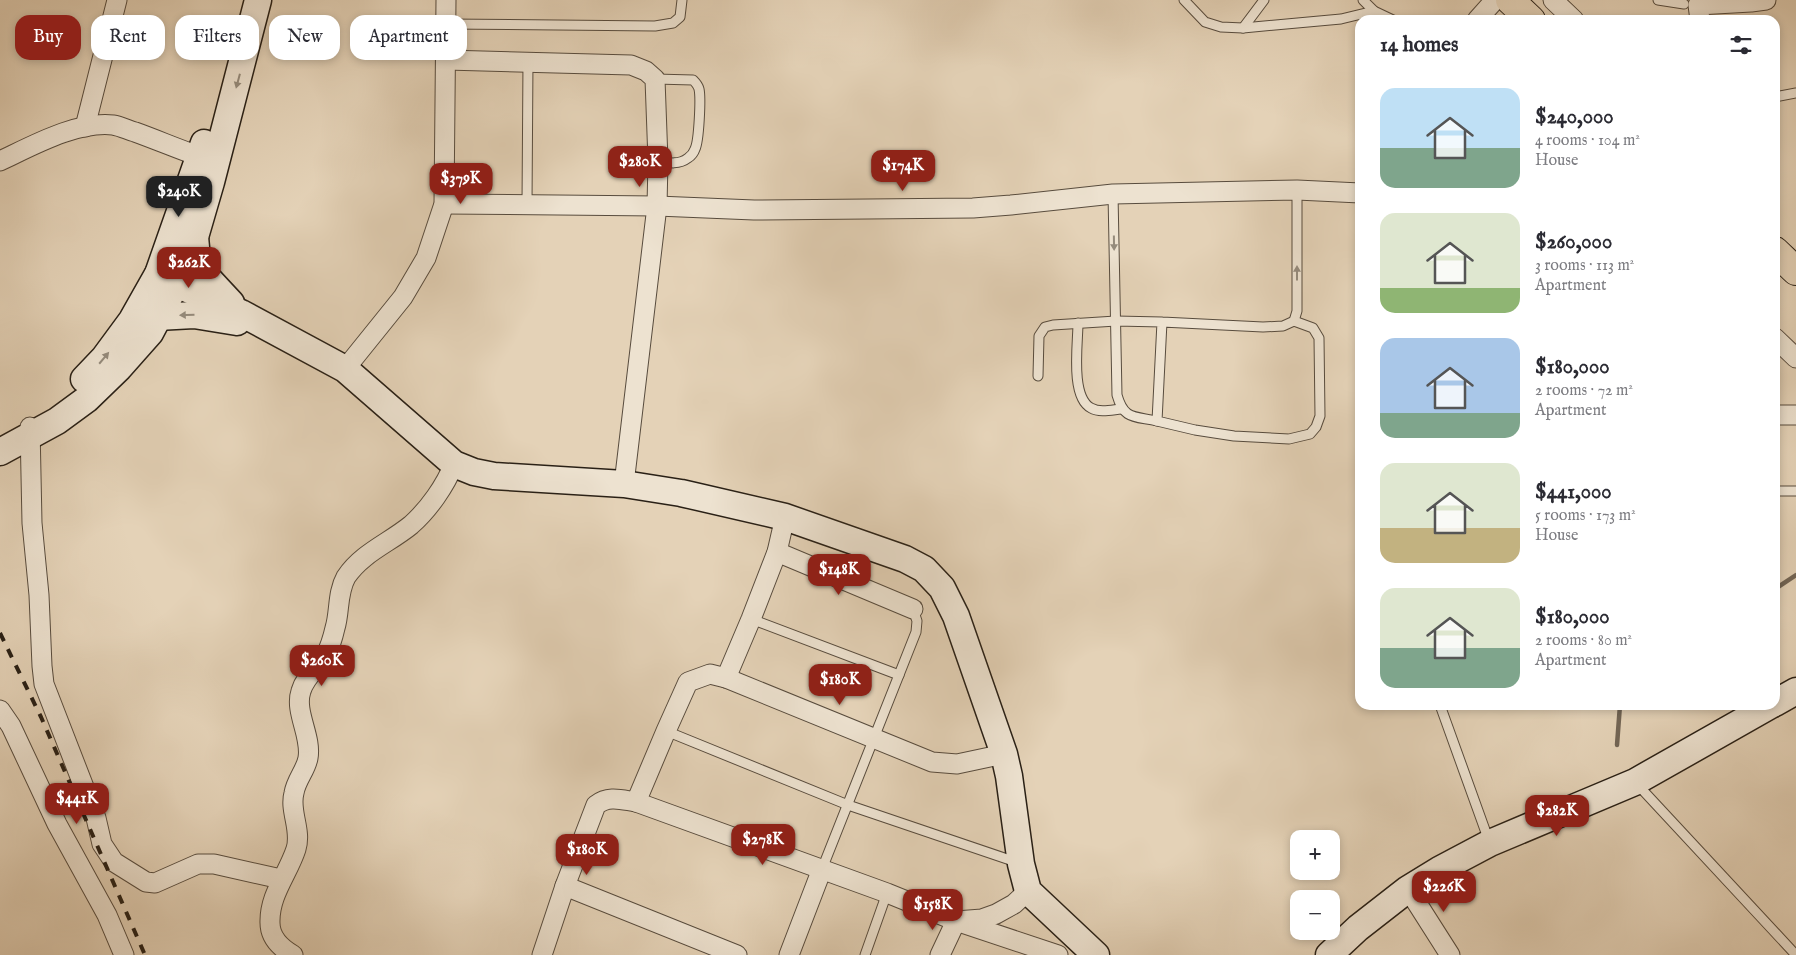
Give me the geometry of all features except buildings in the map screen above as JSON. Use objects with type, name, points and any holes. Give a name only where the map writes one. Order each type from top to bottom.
[{"type":"highway","points":[[1510,0],[1526,15]]},
{"type":"highway","points":[[1780,256],[1796,271]]},
{"type":"main road","points":[[241,0],[208,160],[195,237],[197,258],[204,274],[241,313]]},
{"type":"main road","points":[[30,431],[57,421],[86,399],[119,368],[150,333],[157,317],[167,279],[208,160],[258,0]]},
{"type":"main road","points":[[3,450],[30,431],[78,386],[104,358],[132,320],[167,279],[195,237]]},
{"type":"main road","points":[[167,279],[241,313],[269,330],[318,353],[345,369],[454,464],[474,472],[494,476],[624,484],[681,494],[785,517],[905,559],[924,569],[942,588],[956,616],[1004,754],[1009,776],[1021,864],[1028,891],[1096,955]]},
{"type":"main road","points":[[157,317],[194,315],[269,330]]},
{"type":"main road","points":[[1780,700],[1796,691]]},
{"type":"main road","points":[[1329,955],[1358,928],[1408,889],[1439,870],[1490,843],[1635,782],[1762,710]]},
{"type":"street","points":[[84,127],[117,0]]},
{"type":"street","points":[[446,0],[446,15]]},
{"type":"street","points":[[1482,15],[1495,0]]},
{"type":"street","points":[[1553,0],[1569,15]]},
{"type":"street","points":[[1692,7],[1766,0]]},
{"type":"street","points":[[345,369],[403,297],[426,258],[444,204],[446,60],[631,65],[646,71],[655,78],[658,161],[657,206],[624,484]]},
{"type":"street","points":[[0,161],[31,146],[84,127],[113,125],[208,160]]},
{"type":"street","points":[[444,204],[657,206],[754,210],[973,208],[1012,206],[1113,194],[1297,190],[1355,193]]},
{"type":"street","points":[[1780,343],[1796,358]]},
{"type":"street","points":[[1780,415],[1796,416]]},
{"type":"street","points":[[30,431],[32,523],[39,594],[44,684],[96,818],[102,844],[114,862],[146,882],[155,883],[198,864],[214,864],[281,879]]},
{"type":"street","points":[[293,955],[281,947],[272,934],[270,924],[274,899],[281,879],[296,849],[298,835],[293,802],[294,792],[308,758],[300,693],[303,684],[325,656],[336,628],[340,596],[346,578],[362,558],[411,524],[447,481],[454,464]]},
{"type":"street","points":[[726,678],[752,619],[777,552],[785,517]]},
{"type":"street","points":[[777,552],[913,609]]},
{"type":"street","points":[[636,802],[688,682],[710,674],[726,678],[932,762],[957,764],[1004,754]]},
{"type":"street","points":[[0,710],[11,726],[57,824],[107,915],[124,955]]},
{"type":"street","points":[[542,955],[565,886],[596,805],[602,800],[610,798],[636,802],[887,893],[956,921],[1058,955]]},
{"type":"street","points":[[789,955],[822,869]]},
{"type":"street","points":[[565,886],[737,955]]},
{"type":"street","points":[[1408,889],[1450,955]]},
{"type":"street","points":[[956,921],[982,919],[996,914],[1014,904],[1028,891]]},
{"type":"street","points":[[940,955],[956,921]]},
{"type":"lane","points":[[467,24],[655,26],[673,23],[680,17],[682,0]]},
{"type":"lane","points":[[1184,0],[1205,22],[1221,27],[1243,28],[1341,19],[1355,16]]},
{"type":"lane","points":[[1243,28],[1264,0]]},
{"type":"lane","points":[[1363,0],[1374,11],[1382,15]]},
{"type":"lane","points":[[1658,0],[1692,7]]},
{"type":"lane","points":[[1358,15],[1374,11]]},
{"type":"lane","points":[[527,204],[528,61]]},
{"type":"lane","points":[[655,78],[693,80],[699,88],[700,99],[696,148],[690,157],[680,162],[658,161]]},
{"type":"lane","points":[[1780,96],[1796,93]]},
{"type":"lane","points":[[1294,321],[1297,311],[1297,190]]},
{"type":"lane","points":[[1113,194],[1117,395],[1121,409]]},
{"type":"lane","points":[[1038,376],[1039,336],[1045,327],[1053,324],[1116,321],[1263,327],[1283,326],[1294,321],[1313,328],[1320,338],[1320,416],[1316,427],[1310,434],[1289,438],[1234,436],[1194,430],[1130,415],[1121,409],[1102,411],[1089,408],[1080,396],[1077,380],[1078,323]]},
{"type":"lane","points":[[1157,421],[1162,322]]},
{"type":"lane","points":[[1780,490],[1796,491]]},
{"type":"lane","points":[[822,869],[916,632],[917,621],[913,609]]},
{"type":"lane","points":[[752,619],[899,675]]},
{"type":"lane","points":[[1442,710],[1490,843]]},
{"type":"lane","points":[[666,731],[848,806],[1021,864]]},
{"type":"lane","points":[[1635,782],[1796,955]]},
{"type":"lane","points":[[865,955],[887,893]]},
{"type":"waterway","points":[[1780,586],[1796,575]]},
{"type":"waterway","points":[[1617,745],[1620,710]]},
{"type":"railway","points":[[0,633],[41,717],[145,955]]}]
